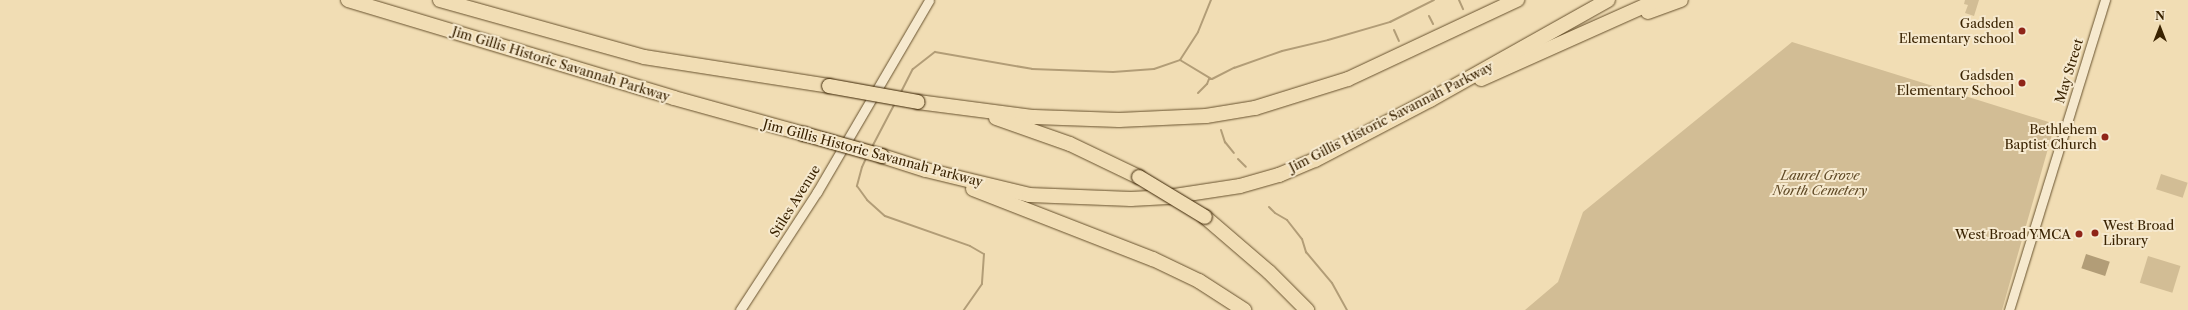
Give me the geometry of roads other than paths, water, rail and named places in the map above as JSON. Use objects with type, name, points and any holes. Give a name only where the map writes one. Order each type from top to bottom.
[{"type":"highway","name":"Jim Gillis Historic Savannah Parkway","points":[[348,0],[674,98],[882,156],[926,170],[1029,195],[1097,199],[1175,196],[1240,186],[1279,175],[1315,160],[1430,100],[1608,0]]},
{"type":"highway","name":"Jim Gillis Historic Savannah Parkway","points":[[440,0],[644,57],[829,86],[918,102],[1067,119],[1119,120],[1206,116],[1256,108],[1348,79],[1517,0]]},
{"type":"highway","points":[[1435,39],[1474,12],[1496,0]]},
{"type":"highway","points":[[1430,100],[1508,69],[1658,0]]},
{"type":"highway","points":[[1600,27],[1681,0]]},
{"type":"highway","points":[[971,109],[1070,144],[1139,177],[1205,217],[1269,272],[1306,310]]},
{"type":"highway","points":[[926,170],[1152,259],[1199,281],[1244,310]]},
{"type":"street","name":"Stiles Avenue","points":[[740,310],[817,192],[929,0]]},
{"type":"street","name":"May Street","points":[[2009,310],[2105,0]]},
{"type":"waterway","points":[[900,94],[913,69],[935,52],[1032,69],[1113,72],[1154,69],[1180,60],[1198,32],[1211,0]]},
{"type":"waterway","points":[[1180,60],[1212,79],[1234,68],[1282,51],[1328,40],[1390,22],[1434,0]]},
{"type":"waterway","points":[[1459,0],[1463,9]]},
{"type":"waterway","points":[[1429,16],[1433,24]]},
{"type":"waterway","points":[[1394,30],[1399,41]]},
{"type":"waterway","points":[[1198,93],[1207,84],[1209,79],[1211,79]]},
{"type":"waterway","points":[[872,147],[895,103]]},
{"type":"waterway","points":[[1221,130],[1225,142],[1234,153]]},
{"type":"waterway","points":[[867,156],[862,167],[857,186],[867,200],[885,216],[970,246],[984,254],[982,284],[964,310]]},
{"type":"waterway","points":[[1238,159],[1246,167]]},
{"type":"waterway","points":[[1269,207],[1275,213],[1287,220],[1302,239],[1306,252],[1332,283],[1347,310]]},
{"type":"place","name":"Gadsden Elementary school","points":[[2022,31]]},
{"type":"place","name":"Gadsden Elementary School","points":[[2022,83]]},
{"type":"place","name":"Bethlehem Baptist Church","points":[[2105,137]]},
{"type":"place","name":"West Broad Library","points":[[2095,233]]},
{"type":"place","name":"West Broad YMCA","points":[[2079,234]]},
{"type":"park label","name":"Laurel Grove North Cemetery","points":[[1820,184]]}]
